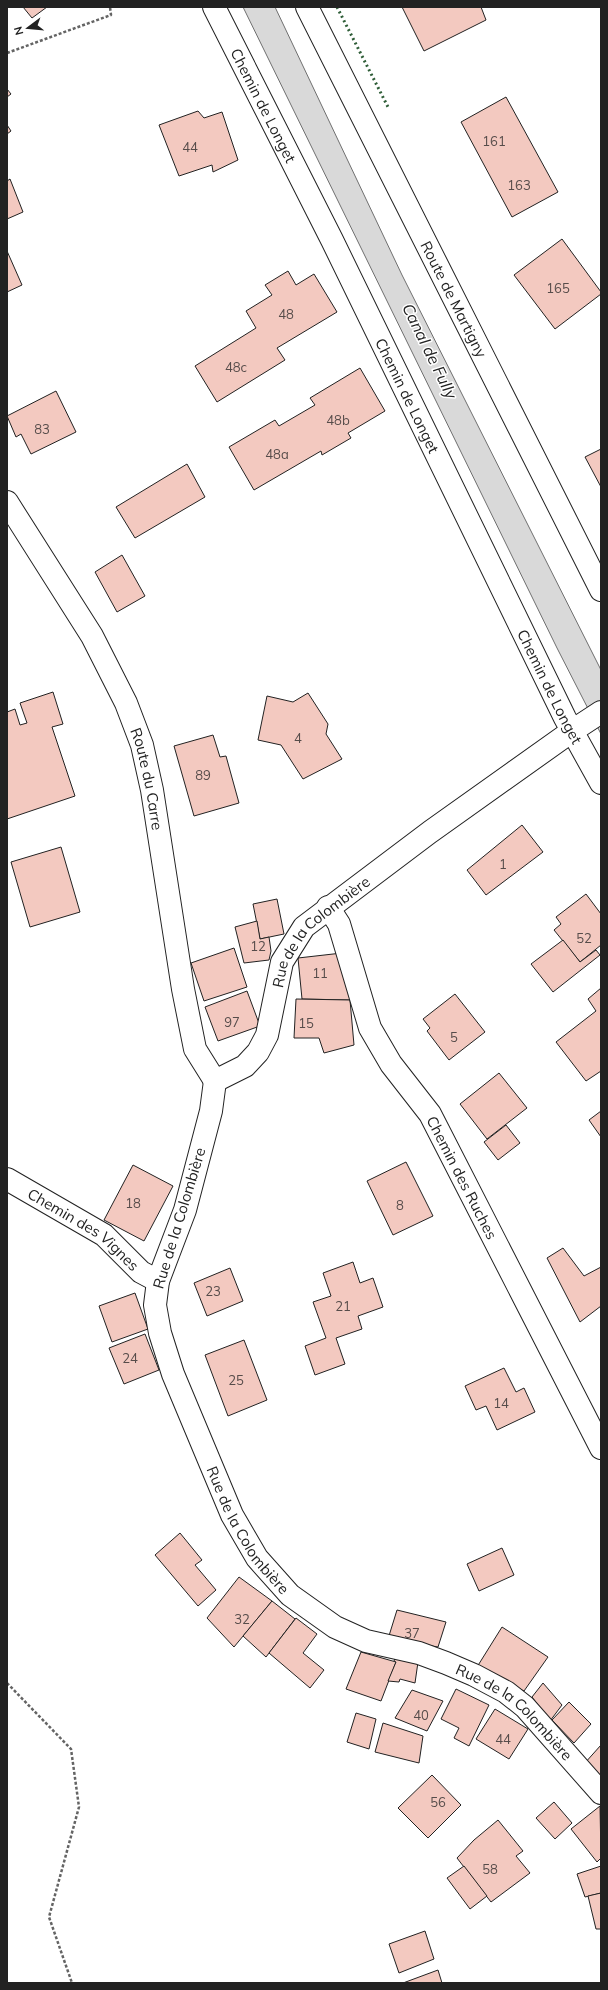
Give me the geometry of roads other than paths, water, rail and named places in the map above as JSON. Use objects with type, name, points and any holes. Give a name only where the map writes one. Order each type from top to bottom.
[{"type":"street","name":"Chemin de Longet","points":[[214,7],[329,234],[587,721],[601,783]]},
{"type":"street","name":"Route de Martigny","points":[[307,7],[601,590]]},
{"type":"street","name":"Route du Carre","points":[[7,502],[92,636],[126,703],[142,745],[152,790],[182,989],[196,1049],[215,1081]]},
{"type":"street","name":"Rue de la Colombière","points":[[587,721],[328,907],[304,927],[282,962],[267,1035],[258,1052],[245,1066],[215,1081],[211,1111],[185,1210],[158,1281],[155,1305],[160,1333],[173,1374],[232,1515],[257,1558],[290,1595],[335,1627],[366,1641],[419,1653],[474,1675],[506,1692],[525,1707],[601,1793]]},
{"type":"street","name":"Chemin des Ruches","points":[[328,907],[339,924],[370,1028],[391,1064],[430,1114],[601,1448]]},
{"type":"street","name":"Chemin des Vignes","points":[[7,1179],[104,1235],[141,1272],[158,1281]]},
{"type":"water","name":"Canal de Fully","points":[[243,7],[275,7],[402,275],[601,670],[601,734],[557,648]]}]
